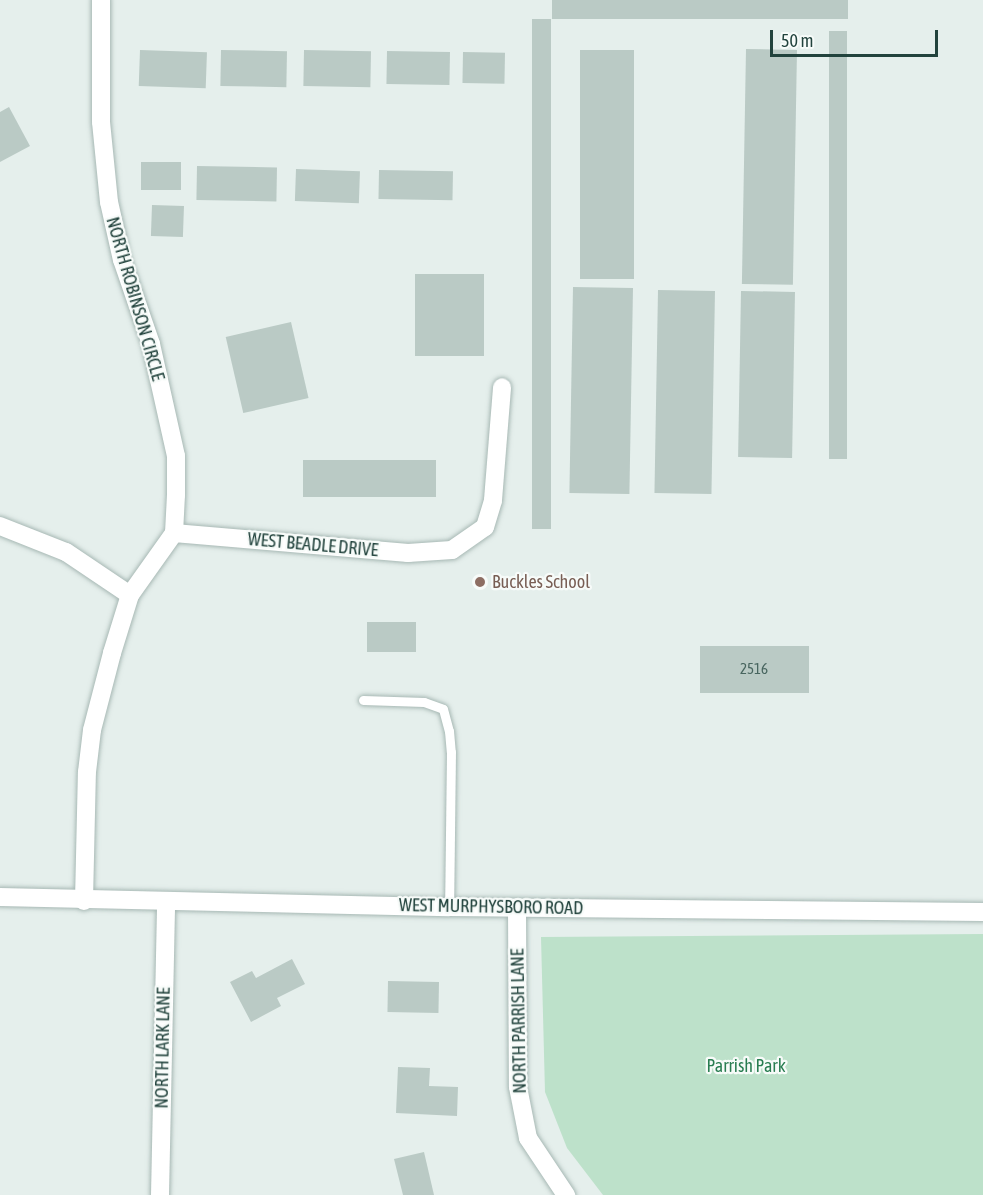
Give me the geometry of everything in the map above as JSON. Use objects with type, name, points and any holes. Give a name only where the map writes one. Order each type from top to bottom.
[{"type":"street","name":"NORTH ROBINSON CIRCLE","points":[[101,0],[101,122],[109,202],[122,260],[151,344],[176,456],[174,533]]},
{"type":"street","name":"WEST BEADLE DRIVE","points":[[174,533],[408,553],[452,550],[485,527],[493,500],[502,387]]},
{"type":"street","points":[[0,526],[66,552],[130,595]]},
{"type":"street","points":[[84,901],[87,772],[92,730],[130,595],[174,533]]},
{"type":"street","name":"WEST MURPHYSBORO ROAD","points":[[0,897],[84,901],[449,907],[983,912]]},
{"type":"street","name":"NORTH LARK LANE","points":[[160,1195],[166,902]]},
{"type":"street","name":"NORTH PARRISH LANE","points":[[517,908],[518,1087],[528,1137],[566,1195]]},
{"type":"lane","points":[[363,700],[424,702],[442,709],[449,731],[451,752],[449,907]]},
{"type":"green space","name":"Parrish Park","points":[[983,934],[983,1195],[603,1195],[567,1148],[545,1092],[541,937]]},
{"type":"building","points":[[552,0],[848,0],[848,19],[552,19]]},
{"type":"building","points":[[532,19],[551,19],[551,529],[532,529]]},
{"type":"building","points":[[829,31],[847,31],[847,459],[829,459]]},
{"type":"building","points":[[746,49],[797,50],[793,285],[742,284]]},
{"type":"building","points":[[140,50],[207,52],[206,88],[139,86]]},
{"type":"building","points":[[221,50],[287,51],[286,87],[220,86]]},
{"type":"building","points":[[304,50],[371,51],[370,87],[303,86]]},
{"type":"building","points":[[580,50],[634,50],[634,279],[580,279]]},
{"type":"building","points":[[387,51],[450,52],[449,85],[386,84]]},
{"type":"building","points":[[463,52],[505,53],[504,84],[462,83]]},
{"type":"building","points":[[9,107],[30,146],[0,162],[0,112]]},
{"type":"building","points":[[141,162],[181,162],[181,190],[141,190]]},
{"type":"building","points":[[197,166],[277,167],[276,201],[196,200]]},
{"type":"building","points":[[296,169],[360,171],[359,203],[295,201]]},
{"type":"building","points":[[379,170],[453,171],[452,200],[378,199]]},
{"type":"building","points":[[152,205],[184,206],[183,237],[151,236]]},
{"type":"building","points":[[415,274],[484,274],[484,356],[415,356]]},
{"type":"building","points":[[573,287],[633,288],[629,494],[569,493]]},
{"type":"building","points":[[658,290],[715,291],[711,494],[654,493]]},
{"type":"building","points":[[741,291],[795,292],[792,458],[738,457]]},
{"type":"building","points":[[291,322],[309,398],[243,413],[226,337]]},
{"type":"building","points":[[303,460],[436,460],[436,497],[303,497]]},
{"type":"building","points":[[367,622],[416,622],[416,652],[367,652]]},
{"type":"building","points":[[700,646],[809,646],[809,693],[700,693]]},
{"type":"building","points":[[292,959],[305,984],[277,998],[281,1006],[251,1022],[230,982],[252,971],[256,978]]},
{"type":"building","points":[[388,981],[439,982],[438,1013],[387,1012]]},
{"type":"building","points":[[398,1067],[430,1068],[429,1086],[458,1087],[457,1116],[396,1113]]},
{"type":"building","points":[[424,1152],[434,1195],[403,1195],[394,1159]]},
{"type":"place","name":"Buckles School","points":[[480,582]]}]
